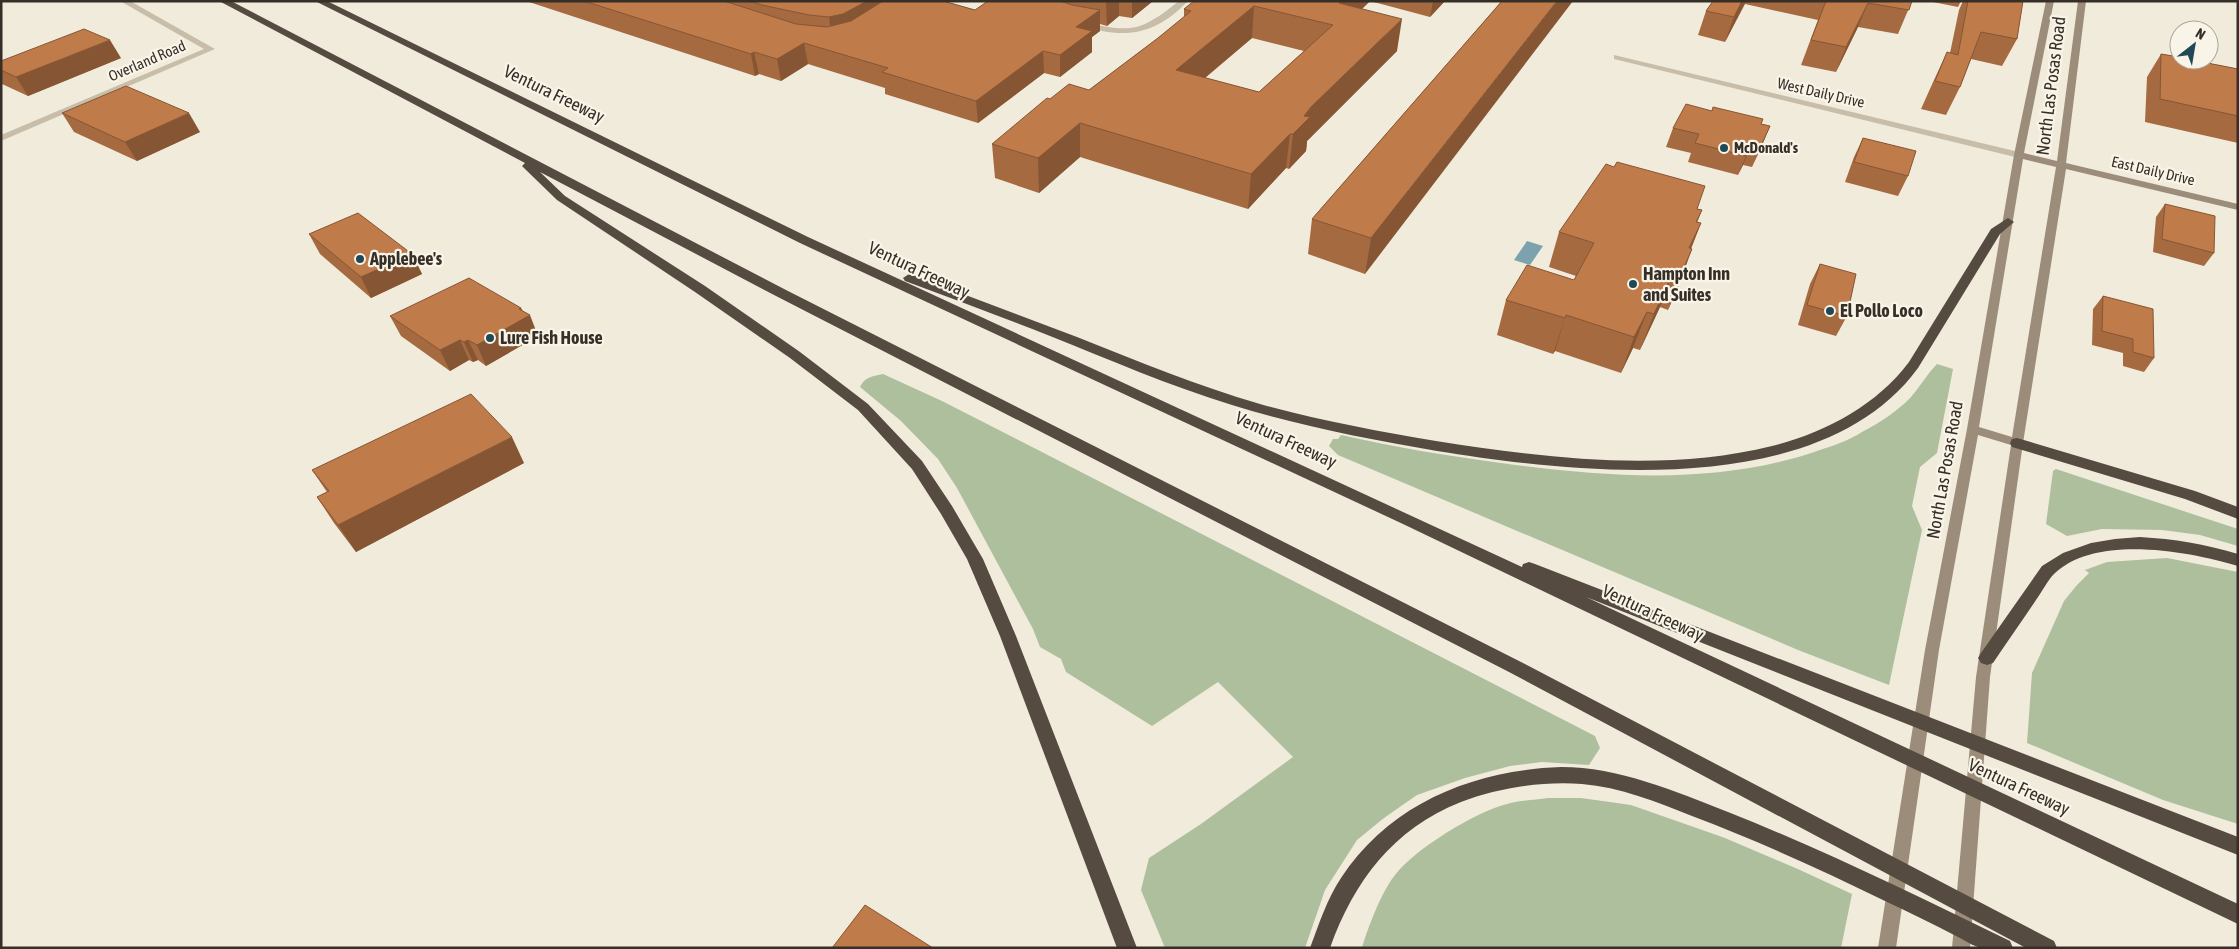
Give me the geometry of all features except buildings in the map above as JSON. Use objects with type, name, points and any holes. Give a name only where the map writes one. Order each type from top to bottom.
[{"type":"highway","points":[[224,1],[781,293],[1506,662],[2047,948]]},
{"type":"highway","name":"Ventura Freeway","points":[[319,1],[804,240],[1408,520],[2238,914]]},
{"type":"highway","points":[[516,154],[561,198],[747,322],[863,407],[917,465],[947,510],[975,560],[1008,636],[1127,948]]},
{"type":"highway","points":[[804,240],[1019,319],[1166,378],[1239,402],[1308,421],[1448,448],[1534,459],[1614,465],[1668,465],[1717,462],[1762,454],[1812,439],[1861,415],[1881,401],[1912,368],[1995,232],[2008,222]]},
{"type":"highway","points":[[2017,442],[2181,492],[2238,513]]},
{"type":"highway","points":[[1408,520],[2238,846]]},
{"type":"highway","points":[[1986,658],[2048,570],[2060,560],[2080,552],[2112,544],[2148,543],[2188,548],[2238,560]]},
{"type":"highway","points":[[1320,948],[1326,930],[1346,887],[1365,858],[1393,830],[1427,807],[1454,795],[1495,783],[1534,776],[1593,777],[1655,793],[1737,824],[1844,872],[2003,948]]},
{"type":"main road","name":"North Las Posas Road","points":[[1887,948],[1932,650],[1973,429],[2019,155],[2050,1]]},
{"type":"main road","name":"North Las Posas Road","points":[[1960,948],[1983,677],[2017,442],[2062,165],[2082,1]]},
{"type":"main road","name":"East Daily Drive","points":[[2019,155],[2238,207]]},
{"type":"main road","points":[[1973,429],[2017,442]]},
{"type":"street","name":"Overland Road","points":[[1,138],[211,49],[124,1]]},
{"type":"street","points":[[1076,22],[1115,31],[1138,31],[1155,24],[1184,1]]},
{"type":"street","name":"West Daily Drive","points":[[1617,57],[2019,155]]},
{"type":"green space","points":[[1937,364],[1953,369],[1937,453],[1920,467],[1912,506],[1922,530],[1889,685],[1798,650],[1338,455],[1329,446],[1333,439],[1338,439],[1341,435],[1481,460],[1541,468],[1620,475],[1700,474],[1740,470],[1779,462],[1817,451],[1857,435],[1875,425],[1906,402]]},
{"type":"green space","points":[[883,374],[942,401],[1595,736],[1600,748],[1589,765],[1542,762],[1510,766],[1465,778],[1417,795],[1357,840],[1325,890],[1305,948],[1165,948],[1141,890],[1149,858],[1201,824],[1293,757],[1218,682],[1152,726],[1066,672],[1061,659],[1040,647],[1033,629],[957,488],[938,459],[901,421],[860,387],[867,379]]},
{"type":"green space","points":[[2056,469],[2238,529],[2238,546],[2200,535],[2162,530],[2102,529],[2067,536],[2046,524],[2053,471]]},
{"type":"green space","points":[[2167,558],[2238,572],[2238,824],[2163,800],[2027,743],[2032,673],[2064,601],[2089,573],[2085,570],[2107,562]]},
{"type":"green space","points":[[1548,798],[1581,798],[1631,805],[1725,838],[1852,894],[1841,948],[1362,948],[1385,890],[1395,875],[1416,854],[1446,833],[1494,808],[1517,802]]},
{"type":"water","points":[[1527,241],[1543,246],[1530,265],[1514,260]]},
{"type":"place","name":"McDonald's","points":[[1724,148]]},
{"type":"place","name":"Applebee's","points":[[360,259]]},
{"type":"place","name":"Hampton Inn and Suites","points":[[1633,284]]},
{"type":"place","name":"El Pollo Loco","points":[[1830,311]]},
{"type":"place","name":"Lure Fish House","points":[[490,338]]}]
